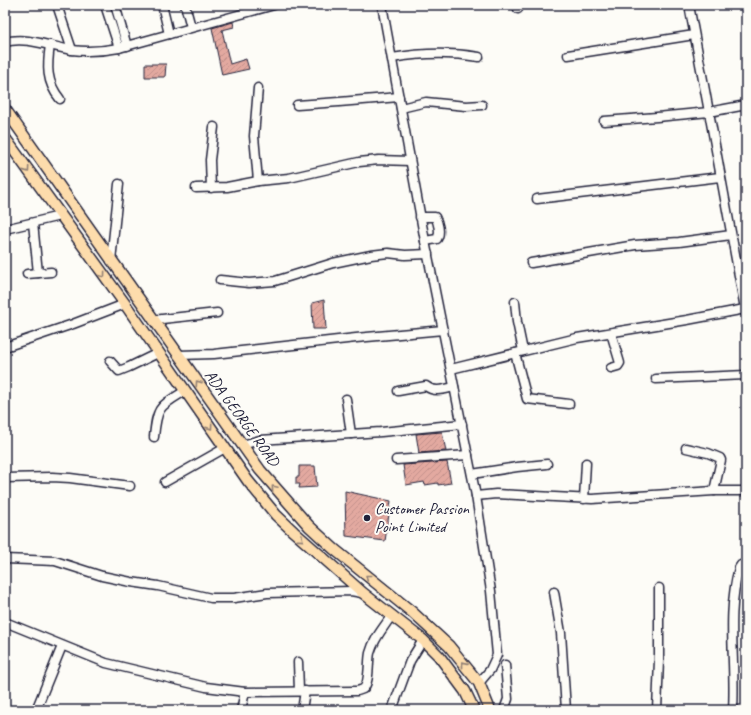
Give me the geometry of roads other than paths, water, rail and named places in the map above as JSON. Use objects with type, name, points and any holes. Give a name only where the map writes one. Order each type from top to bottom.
[{"type":"main road","name":"ADA GEORGE ROAD","points":[[5,109],[260,470],[309,526],[334,549],[435,632],[459,658],[478,683],[490,710]]},
{"type":"main road","name":"ADA GEORGE ROAD","points":[[5,138],[248,481],[276,515],[319,555],[363,593],[423,640],[438,656],[465,691],[474,710]]},
{"type":"street","points":[[57,5],[72,50]]},
{"type":"street","points":[[105,5],[123,47]]},
{"type":"street","points":[[115,5],[123,47]]},
{"type":"street","points":[[162,5],[169,34]]},
{"type":"street","points":[[185,5],[191,27]]},
{"type":"street","points":[[5,42],[21,40],[72,50],[97,52],[123,47],[264,6],[274,5]]},
{"type":"street","points":[[382,5],[420,217],[472,474],[490,591],[497,655],[494,663],[478,683]]},
{"type":"street","points":[[451,369],[576,338],[745,311],[689,5]]},
{"type":"street","points":[[568,55],[694,35]]},
{"type":"street","points":[[50,45],[48,62],[49,76],[54,91],[60,99]]},
{"type":"street","points":[[392,58],[432,53],[460,54],[479,57]]},
{"type":"street","points":[[258,88],[254,136],[258,181]]},
{"type":"street","points":[[297,105],[399,96]]},
{"type":"street","points":[[401,108],[426,102],[466,106],[482,105]]},
{"type":"street","points":[[604,121],[709,112],[746,105]]},
{"type":"street","points":[[210,188],[210,160],[214,127]]},
{"type":"street","points":[[196,188],[226,187],[258,181],[289,178],[359,162],[379,160],[410,160]]},
{"type":"street","points":[[537,199],[720,177]]},
{"type":"street","points":[[111,261],[119,184]]},
{"type":"street","points":[[5,229],[60,216]]},
{"type":"street","points":[[420,217],[435,217],[437,220],[439,236],[437,239],[425,241]]},
{"type":"street","points":[[33,222],[38,273]]},
{"type":"street","points":[[531,263],[635,245],[679,242],[731,235]]},
{"type":"street","points":[[220,280],[250,283],[275,281],[333,263],[371,255],[388,253],[405,255],[428,254]]},
{"type":"street","points":[[27,274],[51,272]]},
{"type":"street","points":[[515,302],[519,352],[527,399],[569,404]]},
{"type":"street","points":[[5,347],[73,324],[124,304]]},
{"type":"street","points":[[153,320],[217,313]]},
{"type":"street","points":[[178,355],[214,354],[443,330]]},
{"type":"street","points":[[611,333],[620,363],[618,366],[611,368]]},
{"type":"street","points":[[110,361],[119,371],[158,353]]},
{"type":"street","points":[[656,379],[746,375]]},
{"type":"street","points":[[398,390],[426,386],[429,389],[440,390],[454,387]]},
{"type":"street","points":[[154,437],[156,418],[161,407],[185,391]]},
{"type":"street","points":[[346,399],[351,434]]},
{"type":"street","points":[[242,445],[260,440],[351,434],[462,424]]},
{"type":"street","points":[[165,482],[225,448]]},
{"type":"street","points":[[686,448],[708,453],[720,458],[721,460],[714,491]]},
{"type":"street","points":[[396,460],[468,455]]},
{"type":"street","points":[[584,498],[586,463]]},
{"type":"street","points":[[472,474],[547,464]]},
{"type":"street","points":[[5,478],[70,478],[130,486]]},
{"type":"street","points":[[476,496],[496,494],[584,498],[631,497],[714,491],[746,491]]},
{"type":"street","points":[[5,559],[55,561],[102,576],[158,586],[211,598],[234,598],[267,592],[340,592],[351,590],[363,593]]},
{"type":"street","points":[[733,710],[733,601],[738,568],[746,563]]},
{"type":"street","points":[[657,710],[659,588]]},
{"type":"street","points":[[554,592],[561,633],[566,710]]},
{"type":"street","points":[[5,622],[106,663],[206,687],[245,692],[357,691],[363,689],[367,679],[370,653],[374,643],[392,615]]},
{"type":"street","points":[[392,710],[410,661],[423,640]]},
{"type":"street","points":[[36,710],[62,646]]},
{"type":"street","points":[[298,662],[302,691],[302,710]]},
{"type":"street","points":[[504,710],[508,700],[505,664]]},
{"type":"street","points":[[241,710],[245,692]]},
{"type":"place","name":"Customer Passion Point Limited","points":[[367,518]]}]
